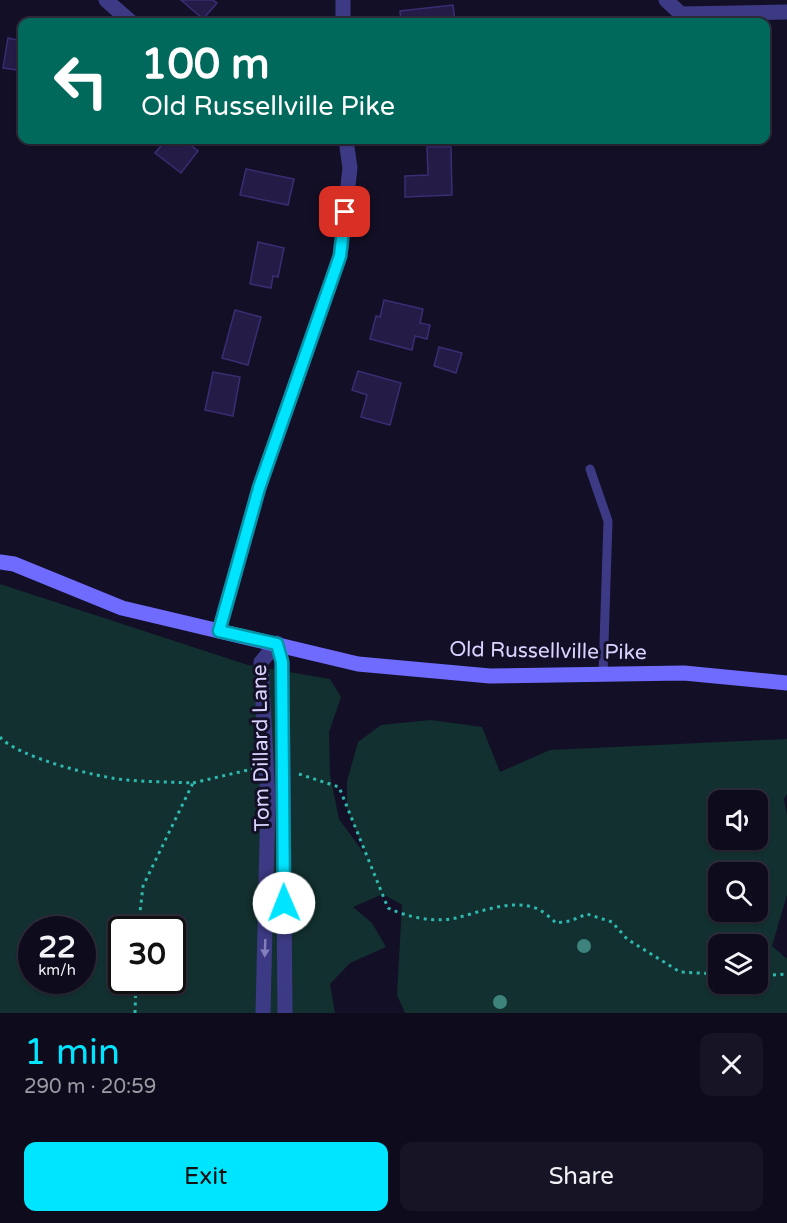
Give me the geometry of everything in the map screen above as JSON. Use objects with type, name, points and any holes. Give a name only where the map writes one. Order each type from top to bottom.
[{"type":"street","points":[[106,0],[126,18]]},
{"type":"street","points":[[343,0],[343,18]]},
{"type":"street","points":[[666,0],[681,14],[787,12]]},
{"type":"street","points":[[219,631],[259,488],[340,256],[351,168],[347,144]]},
{"type":"street","name":"Old Russellville Pike","points":[[0,562],[14,564],[122,608],[358,664],[490,676],[684,674],[787,683]]},
{"type":"street","name":"Tom Dillard Lane","points":[[263,1013],[268,800],[261,662],[277,644]]},
{"type":"street","name":"Tom Dillard Lane","points":[[277,644],[282,662],[285,1013]]},
{"type":"lane","points":[[590,469],[608,521],[603,674]]},
{"type":"path","points":[[0,736],[7,745],[58,765],[124,780],[192,783],[266,766]]},
{"type":"path","points":[[283,770],[333,783],[339,787],[388,908],[402,915],[419,918],[453,918],[478,911],[524,905],[539,909],[556,923],[570,921],[587,914],[612,922],[627,939],[680,972],[708,973]]},
{"type":"path","points":[[140,916],[143,886],[192,783]]},
{"type":"path","points":[[768,975],[787,974]]},
{"type":"path","points":[[135,994],[135,1013]]},
{"type":"green space","points":[[0,584],[248,665],[330,679],[341,697],[329,732],[330,775],[339,819],[366,856],[347,808],[347,781],[358,742],[381,725],[431,720],[482,727],[500,772],[550,750],[787,739],[787,794],[784,799],[787,816],[787,895],[772,946],[787,959],[787,1013],[405,1013],[397,995],[402,905],[383,894],[353,907],[372,923],[386,947],[350,963],[330,984],[335,1013],[0,1013]]},
{"type":"building","points":[[181,0],[213,0],[217,3],[202,18]]},
{"type":"building","points":[[453,5],[455,18],[401,18],[400,11]]},
{"type":"building","points":[[8,38],[18,40],[17,70],[3,68]]},
{"type":"building","points":[[163,144],[189,144],[198,151],[181,173],[155,153]]},
{"type":"building","points":[[427,147],[451,147],[452,195],[405,197],[405,176],[428,175]]},
{"type":"building","points":[[246,169],[294,179],[288,205],[240,195]]},
{"type":"building","points":[[258,242],[284,248],[278,277],[273,276],[271,288],[250,284]]},
{"type":"building","points":[[384,300],[423,309],[420,323],[430,325],[427,339],[415,336],[412,350],[370,339],[376,316],[380,317]]},
{"type":"building","points":[[235,310],[261,317],[248,365],[222,358]]},
{"type":"building","points":[[439,347],[462,353],[456,373],[434,366]]},
{"type":"building","points":[[358,371],[401,383],[390,425],[361,417],[367,395],[352,390]]},
{"type":"building","points":[[213,372],[240,377],[233,416],[205,410]]},
{"type":"route","points":[[284,903],[282,662],[277,644],[219,631],[259,488],[340,256],[345,212]]}]
